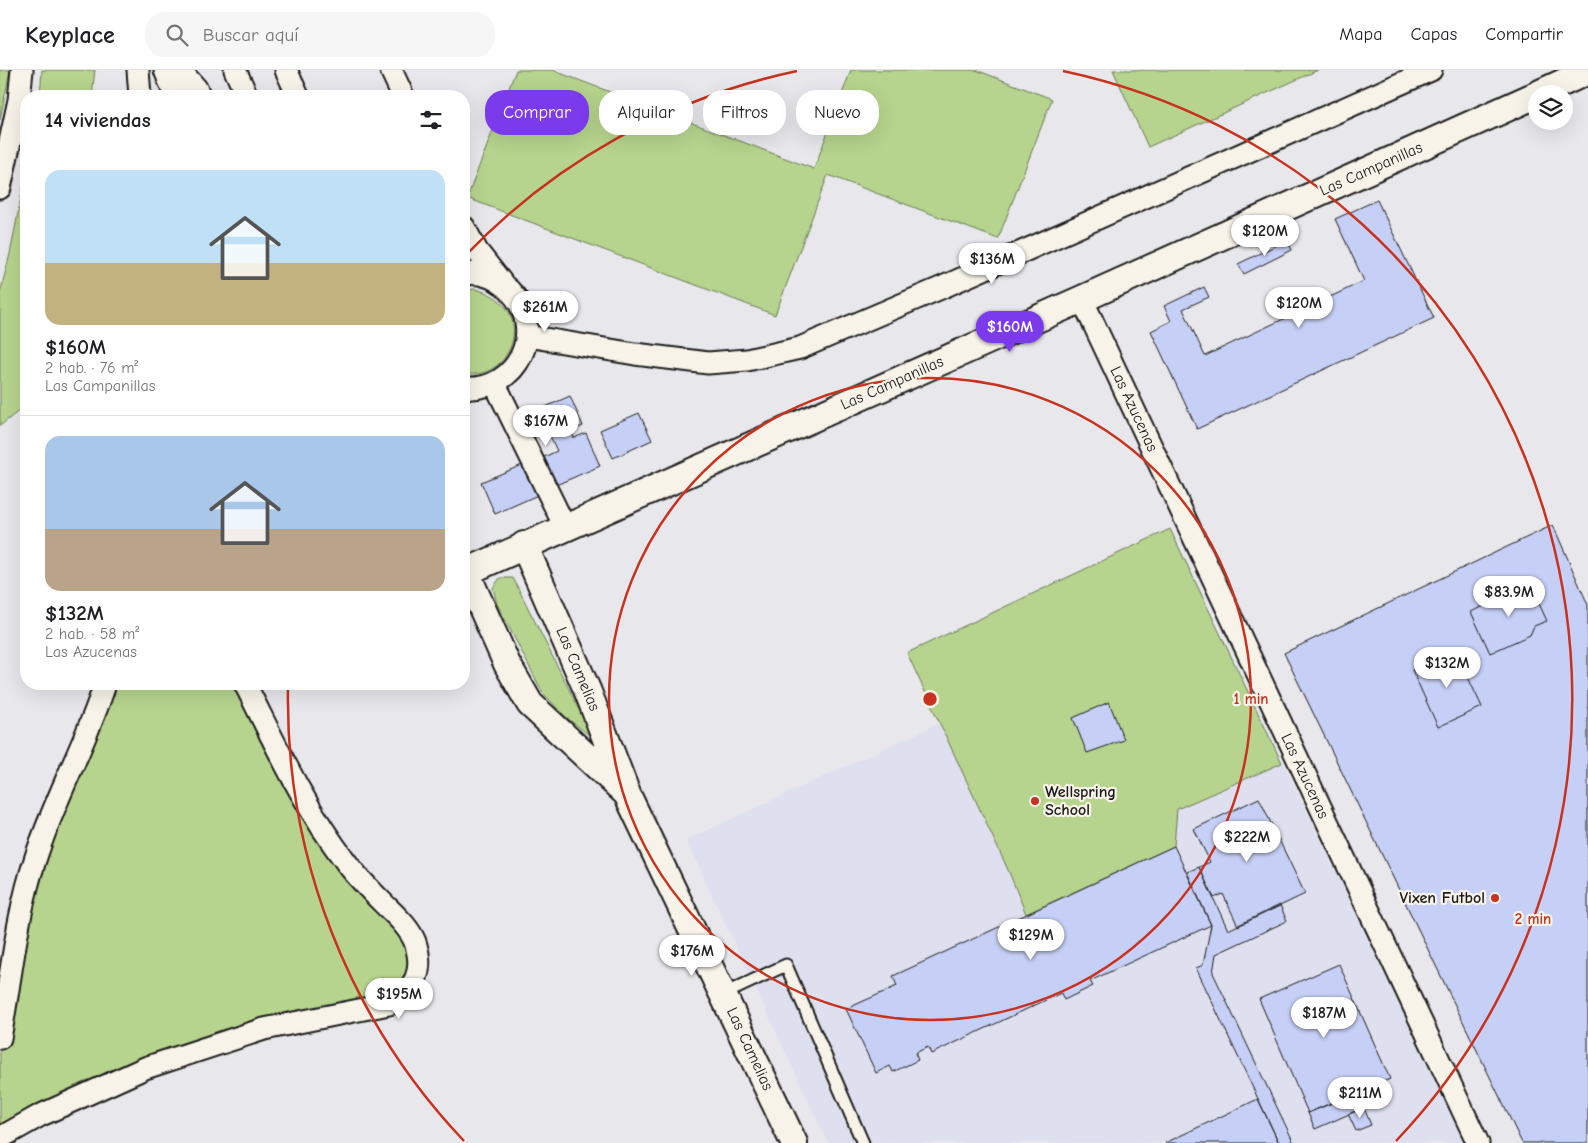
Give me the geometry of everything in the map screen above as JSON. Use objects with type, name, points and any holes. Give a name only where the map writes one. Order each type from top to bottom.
[{"type":"street","points":[[0,188],[19,100],[22,70]]},
{"type":"street","points":[[138,70],[140,90]]},
{"type":"street","points":[[158,70],[160,90]]},
{"type":"street","points":[[165,70],[173,90]]},
{"type":"street","points":[[180,70],[197,90]]},
{"type":"street","points":[[235,70],[244,90]]},
{"type":"street","points":[[286,70],[295,90]]},
{"type":"street","points":[[390,70],[400,90]]},
{"type":"street","points":[[527,336],[635,354],[708,363],[747,360],[800,348],[943,287],[1431,70]]},
{"type":"street","name":"Las Campanillas","points":[[1557,85],[1588,71]]},
{"type":"street","name":"Las Campanillas","points":[[470,568],[1082,299],[1528,98]]},
{"type":"street","points":[[470,238],[477,251],[502,283],[516,297],[525,315],[527,336],[522,355],[511,372],[494,384],[470,389]]},
{"type":"street","points":[[470,274],[483,275],[502,283]]},
{"type":"street","name":"Las Azucenas","points":[[1082,299],[1478,1143]]},
{"type":"street","points":[[494,384],[565,527]]},
{"type":"street","name":"Las Camelias","points":[[524,545],[588,692],[627,794],[794,1143]]},
{"type":"street","name":"Las Camelias","points":[[470,581],[507,664],[530,704],[627,794]]},
{"type":"street","points":[[0,1038],[23,900],[49,819],[83,744],[103,690]]},
{"type":"street","points":[[0,1138],[54,1108],[145,1068],[264,1029],[389,1004],[402,997],[410,989],[417,976],[419,963],[415,942],[406,927],[347,863],[319,824],[298,789],[248,690]]},
{"type":"lane","points":[[724,994],[786,965],[863,1143]]},
{"type":"shaded area","name":"Wellspring School","points":[[1170,529],[1468,1143],[828,1143],[686,840],[939,723],[907,653]]},
{"type":"green space","points":[[0,70],[10,70],[0,120]]},
{"type":"green space","points":[[42,70],[95,70],[93,90],[40,90]]},
{"type":"green space","points":[[516,70],[552,70],[605,90],[599,90],[599,135],[693,135],[693,123],[703,127],[703,135],[724,135],[814,169],[827,135],[879,135],[879,90],[844,90],[851,70],[976,70],[1052,99],[998,239],[828,175],[775,315],[470,199],[470,190],[491,135],[589,135],[589,90],[508,90]]},
{"type":"green space","points":[[1113,70],[1318,70],[1148,147]]},
{"type":"green space","points":[[20,203],[20,410],[0,426],[0,293]]},
{"type":"green space","points":[[470,289],[475,289],[495,298],[508,310],[513,326],[512,341],[506,355],[495,367],[481,373],[470,373]]},
{"type":"green space","points":[[1170,529],[1282,763],[1177,809],[1174,846],[1026,914],[1009,872],[907,653]]},
{"type":"green space","points":[[500,578],[513,578],[594,739],[566,717],[543,693],[497,604],[493,588]]},
{"type":"green space","points":[[103,690],[248,690],[298,789],[406,927],[411,989],[264,1029],[85,1093],[0,1141],[0,1034],[23,900]]},
{"type":"building","points":[[1377,200],[1434,318],[1197,429],[1151,331],[1171,321],[1164,306],[1204,287],[1209,297],[1183,309],[1205,356],[1364,281],[1335,219]]},
{"type":"building","points":[[1287,240],[1292,250],[1244,274],[1238,264]]},
{"type":"building","points":[[570,396],[583,426],[571,431],[574,438],[586,433],[600,466],[556,485],[544,457],[557,451],[550,436],[544,440],[532,413]]},
{"type":"building","points":[[639,413],[652,440],[613,458],[600,430]]},
{"type":"building","points":[[527,463],[540,494],[495,514],[481,482]]},
{"type":"building","name":"Vixen Futbol","points":[[1553,525],[1588,605],[1588,1143],[1522,1143],[1284,653]]},
{"type":"building","points":[[1530,584],[1547,621],[1534,626],[1530,635],[1490,653],[1471,612]]},
{"type":"building","points":[[1455,650],[1482,707],[1438,727],[1412,670]]},
{"type":"building","points":[[1109,702],[1124,740],[1087,753],[1073,718]]},
{"type":"building","points":[[1259,798],[1305,894],[1238,926],[1223,894],[1214,898],[1199,867],[1210,862],[1194,829]]},
{"type":"building","points":[[1174,846],[1211,925],[1090,981],[1093,986],[1064,1000],[1061,993],[931,1054],[928,1047],[915,1053],[918,1060],[893,1072],[890,1066],[876,1073],[846,1009],[897,986],[893,976]]},
{"type":"building","points":[[1199,867],[1228,930],[1280,905],[1287,921],[1216,954],[1213,973],[1294,1143],[1279,1143],[1196,968],[1203,965],[1211,925],[1187,872]]},
{"type":"building","points":[[1339,964],[1390,1079],[1308,1113],[1259,999]]},
{"type":"building","points":[[1379,1082],[1386,1098],[1315,1129],[1308,1113]]},
{"type":"building","points":[[1258,1099],[1279,1143],[1165,1143]]},
{"type":"building","points":[[1364,1108],[1371,1125],[1356,1131],[1348,1114]]},
{"type":"place","name":"Wellspring School","points":[[1035,801]]},
{"type":"place","name":"Vixen Futbol","points":[[1495,898]]}]
